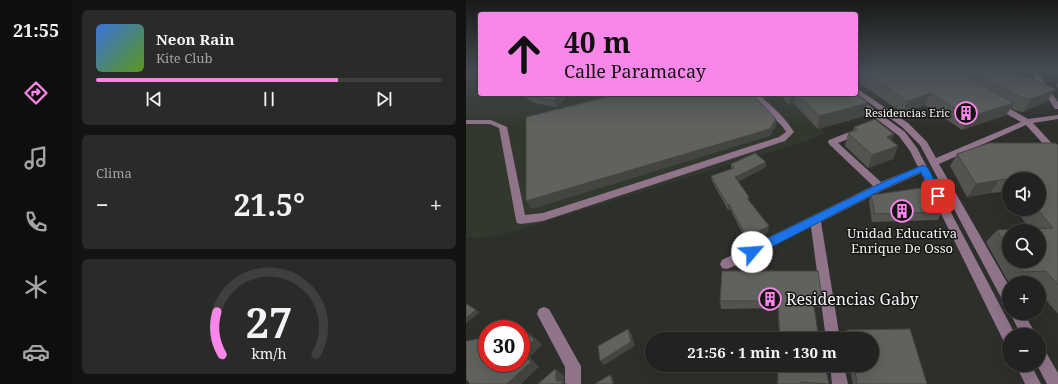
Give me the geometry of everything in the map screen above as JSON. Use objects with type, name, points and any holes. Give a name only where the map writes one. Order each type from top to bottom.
[{"type":"street","points":[[1046,90],[1058,107]]},
{"type":"street","points":[[858,91],[913,131],[924,144],[1002,286]]},
{"type":"street","points":[[466,122],[491,122],[503,128],[521,220],[543,217],[782,139],[790,132],[786,125],[756,96]]},
{"type":"street","points":[[851,96],[902,134],[914,150],[1004,328]]},
{"type":"street","points":[[993,102],[1028,122],[1058,154]]},
{"type":"street","points":[[935,162],[1028,122],[1058,116]]},
{"type":"street","points":[[866,129],[832,142],[880,187]]},
{"type":"street","points":[[726,264],[880,187],[923,168]]},
{"type":"street","points":[[815,220],[832,332]]},
{"type":"street","points":[[544,314],[573,366],[573,384]]},
{"type":"street","points":[[1046,366],[1056,384]]},
{"type":"street","points":[[838,372],[840,384]]},
{"type":"street","points":[[1027,372],[1033,384]]},
{"type":"shaded area","points":[[466,90],[478,90],[478,96],[782,96],[827,132],[807,141],[498,236],[476,238],[466,237]]},
{"type":"building","points":[[891,90],[990,90],[1014,103],[969,117],[931,93],[908,101]]},
{"type":"building","points":[[1007,90],[1054,90],[1031,99],[1025,99]]},
{"type":"building","points":[[858,95],[868,103],[819,116],[800,96],[858,96]]},
{"type":"building","points":[[530,96],[558,96],[554,101]]},
{"type":"building","points":[[610,96],[754,96],[776,119],[770,129],[526,201],[526,117]]},
{"type":"building","points":[[875,119],[894,134],[887,137],[898,146],[872,155],[848,133],[857,130],[854,127]]},
{"type":"building","points":[[989,143],[1056,143],[1058,145],[1058,285],[1046,271],[1023,272],[1020,268],[1046,268],[1046,228],[1053,228],[1043,216],[1046,216],[1046,172],[1002,172],[1002,180],[976,184],[957,154]]},
{"type":"building","points":[[755,153],[766,162],[735,177],[749,197],[747,198],[769,226],[747,237],[729,204],[728,205],[711,176],[734,168],[731,164]]},
{"type":"building","points":[[928,187],[942,212],[875,214],[871,195]]},
{"type":"building","points":[[997,230],[1002,230],[1002,238]]},
{"type":"building","points":[[722,271],[818,271],[822,300],[813,300],[818,332],[780,332],[778,301],[720,301]]},
{"type":"building","points":[[466,304],[476,310],[466,318]]},
{"type":"building","points":[[628,329],[631,342],[600,361],[598,346]]},
{"type":"building","points":[[910,329],[927,384],[857,384],[855,372],[879,372],[879,332],[847,332],[847,330]]},
{"type":"building","points":[[530,336],[534,340],[530,344]]},
{"type":"building","points":[[478,339],[478,372],[520,372],[507,384],[470,384],[466,379],[466,341]]},
{"type":"building","points":[[555,369],[556,381],[562,381],[562,384],[538,384]]},
{"type":"building","points":[[778,372],[826,372],[829,384],[801,382],[801,384],[778,384]]},
{"type":"building","points":[[610,375],[613,384],[596,384],[596,383]]},
{"type":"place","name":"Residencias Eric","points":[[966,113]]},
{"type":"place","name":"Unidad Educativa Enrique De Osso","points":[[902,211]]},
{"type":"place","name":"Residencias Gaby","points":[[770,299]]},
{"type":"route","points":[[752,252],[880,187],[923,168],[938,196]]}]
